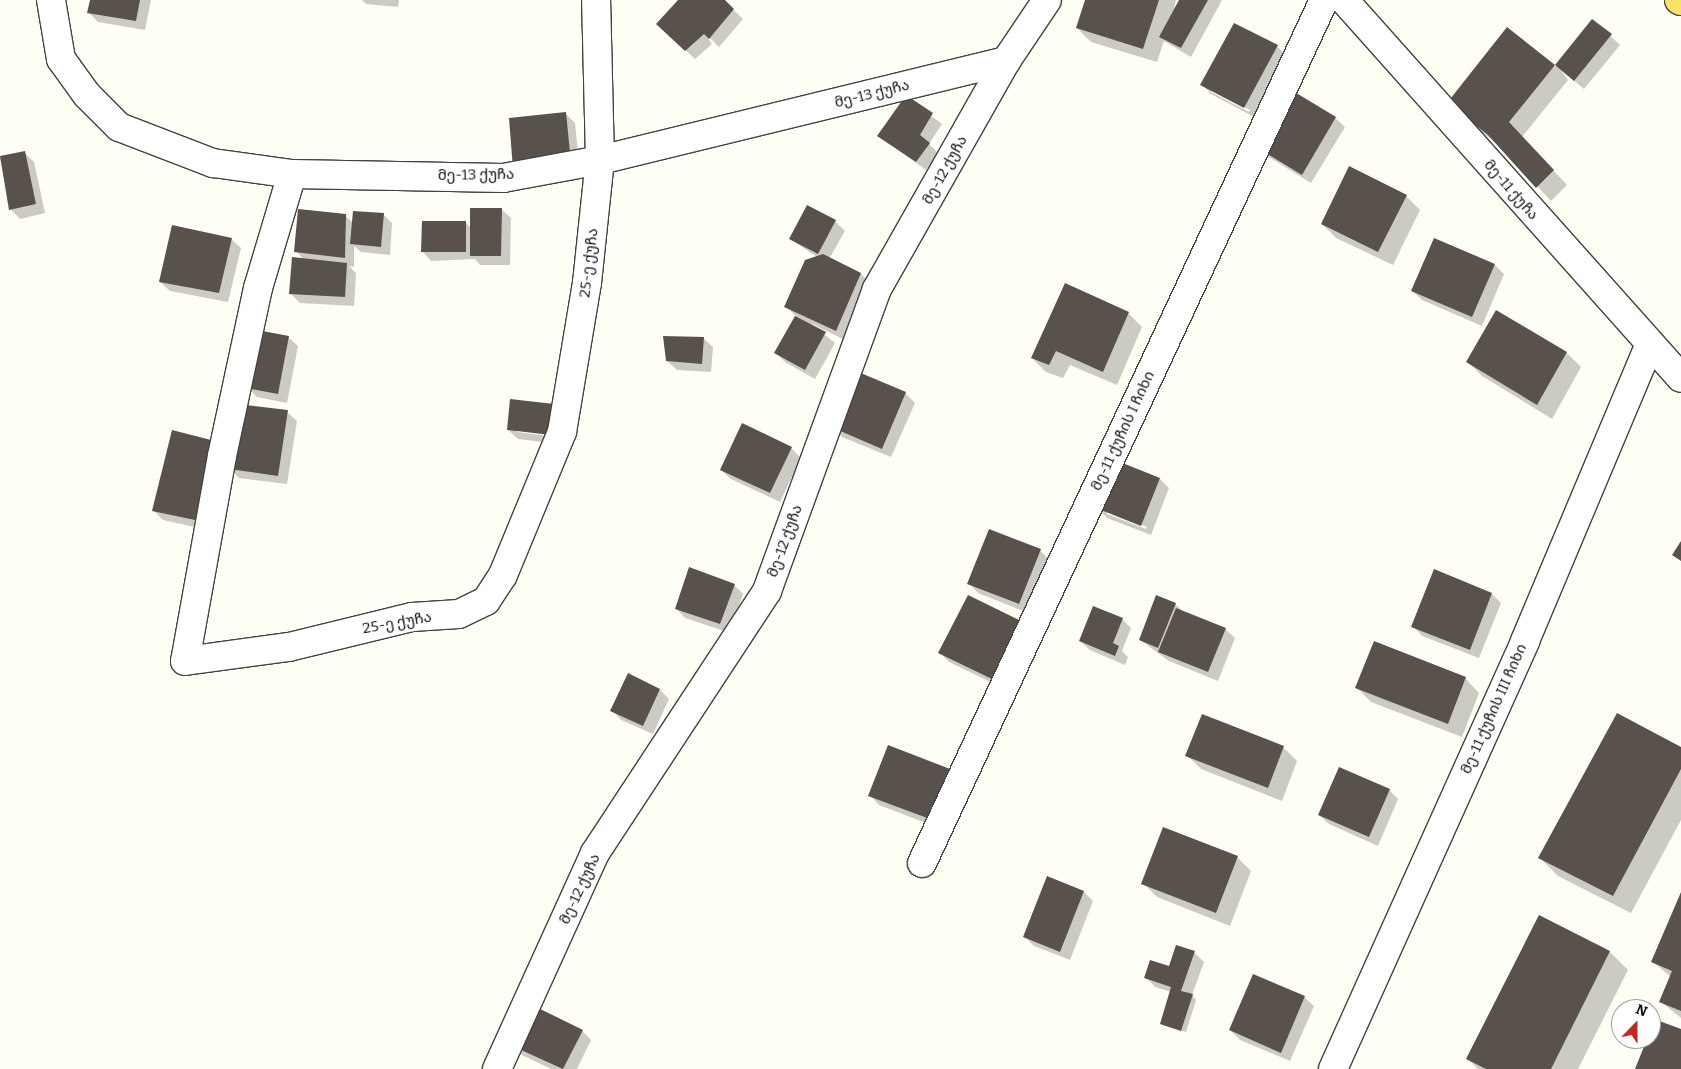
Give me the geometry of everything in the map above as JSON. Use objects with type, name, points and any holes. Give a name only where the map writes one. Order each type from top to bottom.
[{"type":"street","name":"მე-13 ქუჩა","points":[[51,0],[61,59],[87,96],[119,126],[213,163],[292,174],[503,178],[600,160],[1006,61]]},
{"type":"street","name":"25-ე ქუჩა","points":[[292,174],[258,288],[222,456],[186,662],[289,647],[412,617],[459,614],[486,601],[510,559],[562,432],[587,283],[600,160],[596,0]]},
{"type":"street","name":"მე-12 ქუჩა","points":[[497,1069],[595,853],[767,591],[877,290],[1006,61],[1047,0]]},
{"type":"street","name":"მე-11 ქუჩის I ჩიხი","points":[[922,863],[1324,0]]},
{"type":"street","name":"მე-11 ქუჩა","points":[[1344,0],[1649,346],[1681,378]]},
{"type":"street","name":"მე-11 ქუჩის III ჩიხი","points":[[1333,1069],[1525,641],[1649,346]]},
{"type":"building","points":[[90,0],[140,0],[136,21],[87,13]]},
{"type":"building","points":[[678,0],[725,0],[734,9],[709,39],[704,34],[685,51],[656,24]]},
{"type":"building","points":[[1085,0],[1159,0],[1143,49],[1076,28]]},
{"type":"building","points":[[1179,0],[1208,0],[1181,48],[1159,37]]},
{"type":"building","points":[[1592,19],[1612,34],[1574,81],[1555,65]]},
{"type":"building","points":[[1234,23],[1278,45],[1244,108],[1200,85]]},
{"type":"building","points":[[1507,27],[1555,65],[1509,122],[1554,170],[1536,188],[1488,135],[1447,103]]},
{"type":"building","points":[[1288,88],[1336,117],[1302,175],[1253,145]]},
{"type":"building","points":[[906,95],[933,113],[920,135],[930,143],[916,162],[877,136]]},
{"type":"building","points":[[566,112],[571,163],[513,169],[509,118]]},
{"type":"building","points":[[25,151],[36,204],[9,210],[0,156]]},
{"type":"building","points":[[1349,166],[1407,195],[1378,252],[1321,224]]},
{"type":"building","points":[[807,205],[836,220],[818,254],[789,239]]},
{"type":"building","points":[[470,208],[502,208],[501,256],[470,256]]},
{"type":"building","points":[[298,209],[346,214],[345,258],[294,252]]},
{"type":"building","points":[[353,211],[384,213],[381,247],[350,244]]},
{"type":"building","points":[[422,221],[466,221],[466,252],[421,252]]},
{"type":"building","points":[[172,225],[232,238],[219,293],[159,282]]},
{"type":"building","points":[[1434,238],[1495,264],[1472,317],[1411,291]]},
{"type":"building","points":[[823,254],[861,273],[836,331],[784,307],[805,260]]},
{"type":"building","points":[[292,257],[347,263],[345,297],[289,294]]},
{"type":"building","points":[[1065,283],[1129,312],[1103,372],[1056,351],[1049,365],[1031,358]]},
{"type":"building","points":[[1496,310],[1567,352],[1537,405],[1466,362]]},
{"type":"building","points":[[795,316],[826,332],[805,370],[774,353]]},
{"type":"building","points":[[257,330],[289,336],[278,394],[246,388]]},
{"type":"building","points":[[663,336],[704,337],[702,364],[666,361]]},
{"type":"building","points":[[856,371],[906,392],[882,449],[831,427]]},
{"type":"building","points":[[510,399],[554,404],[551,435],[507,430]]},
{"type":"building","points":[[238,404],[288,410],[278,476],[229,469]]},
{"type":"building","points":[[742,423],[792,447],[770,493],[720,470]]},
{"type":"building","points":[[172,430],[215,441],[195,520],[152,511]]},
{"type":"building","points":[[1115,460],[1160,478],[1141,526],[1096,508]]},
{"type":"building","points":[[989,529],[1041,549],[1019,604],[967,584]]},
{"type":"building","points":[[1681,541],[1681,561],[1672,555]]},
{"type":"building","points":[[689,567],[735,584],[720,624],[675,609]]},
{"type":"building","points":[[1434,569],[1492,593],[1470,650],[1411,627]]},
{"type":"building","points":[[968,595],[1021,621],[992,679],[938,653]]},
{"type":"building","points":[[1156,595],[1176,603],[1158,648],[1139,640]]},
{"type":"building","points":[[1093,606],[1123,618],[1113,643],[1119,646],[1115,656],[1079,641]]},
{"type":"building","points":[[1176,608],[1226,628],[1208,672],[1158,652]]},
{"type":"building","points":[[1374,641],[1466,677],[1448,724],[1355,688]]},
{"type":"building","points":[[628,673],[660,689],[643,726],[610,711]]},
{"type":"building","points":[[1617,713],[1681,747],[1681,769],[1613,896],[1538,858]]},
{"type":"building","points":[[1202,714],[1284,746],[1268,788],[1185,756]]},
{"type":"building","points":[[888,745],[950,769],[930,819],[868,796]]},
{"type":"building","points":[[1339,767],[1390,789],[1369,837],[1318,815]]},
{"type":"building","points":[[1163,827],[1238,856],[1216,913],[1141,884]]},
{"type":"building","points":[[1047,876],[1084,891],[1060,952],[1023,937]]},
{"type":"building","points":[[1681,892],[1681,1011],[1661,1003],[1660,999],[1672,971],[1651,962]]},
{"type":"building","points":[[1539,915],[1610,951],[1551,1069],[1486,1069],[1466,1059]]},
{"type":"building","points":[[1176,945],[1195,951],[1181,991],[1193,994],[1181,1031],[1160,1024],[1171,987],[1144,978],[1150,960],[1169,966]]},
{"type":"building","points":[[1253,974],[1305,996],[1281,1053],[1229,1030]]},
{"type":"building","points":[[530,1004],[583,1030],[563,1069],[510,1045]]},
{"type":"building","points":[[1661,1022],[1681,1029],[1681,1069],[1635,1069],[1643,1049],[1661,1049]]}]
